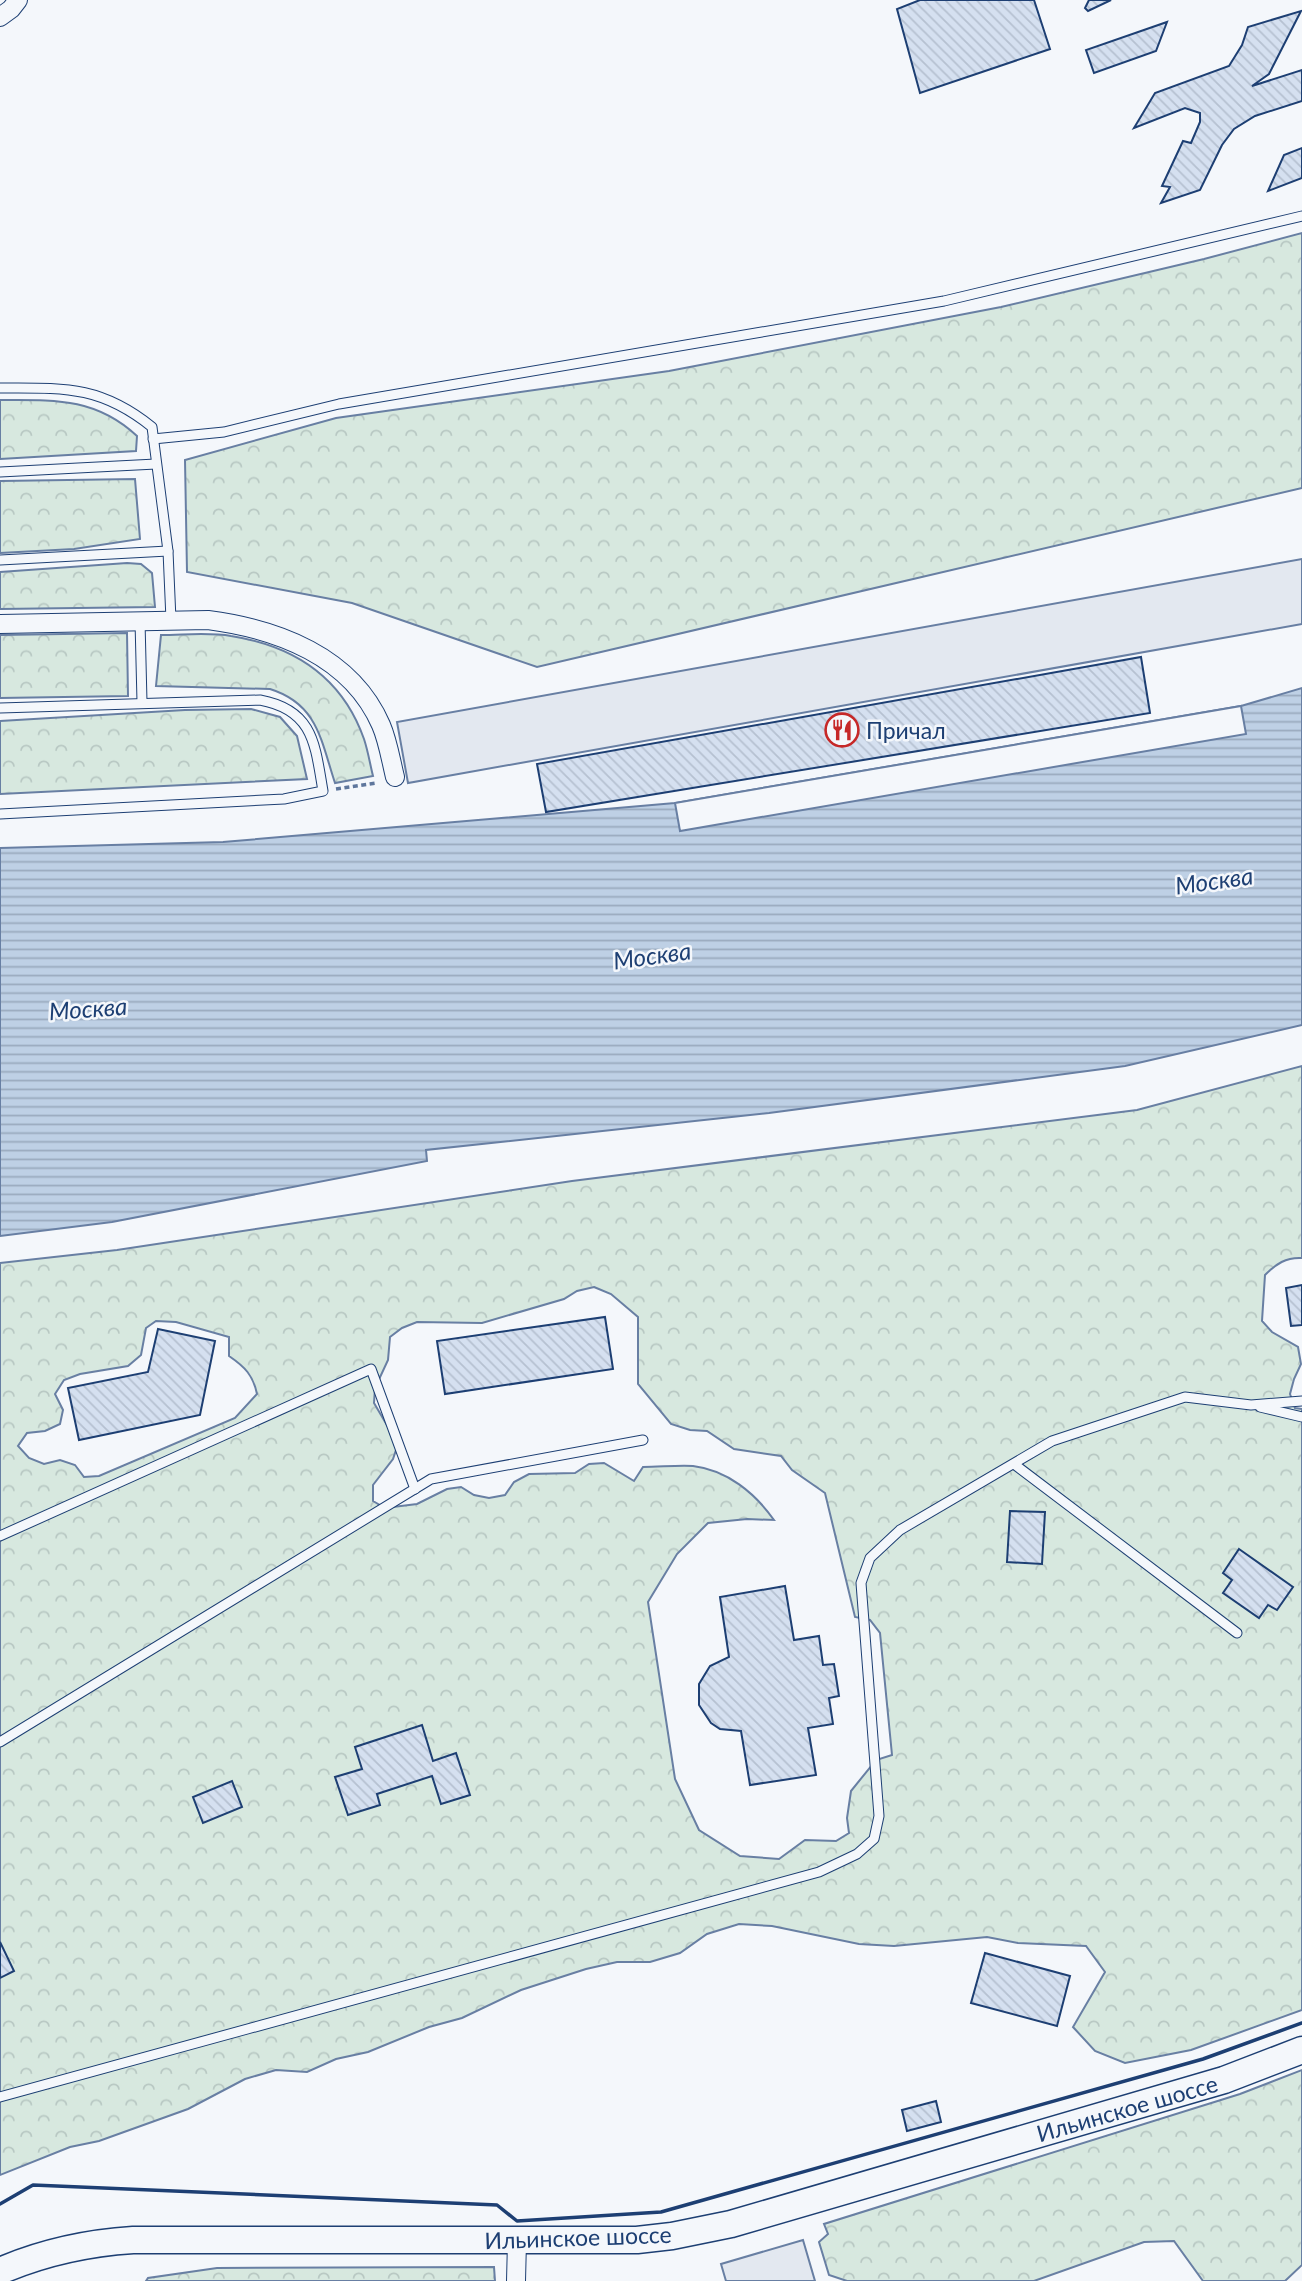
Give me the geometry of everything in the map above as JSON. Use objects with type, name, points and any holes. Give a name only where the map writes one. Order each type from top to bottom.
[{"type":"main road","name":"Ильинское шоссе","points":[[0,2271],[53,2251],[93,2243],[133,2240],[517,2241],[637,2240],[673,2236],[731,2224],[1224,2080],[1302,2050]]},
{"type":"street","points":[[0,17],[18,0]]},
{"type":"street","points":[[0,624],[208,620],[242,624],[277,635],[321,656],[354,684],[381,725],[396,778]]},
{"type":"street","points":[[516,2281],[517,2241]]},
{"type":"lane","points":[[153,439],[224,432],[339,404],[944,301],[1302,216]]},
{"type":"lane","points":[[0,388],[56,388],[98,395],[129,409],[152,427],[168,551],[170,620]]},
{"type":"lane","points":[[0,472],[156,464]]},
{"type":"lane","points":[[0,560],[168,551]]},
{"type":"lane","points":[[140,621],[142,702]]},
{"type":"lane","points":[[0,708],[260,700],[279,705],[295,714],[310,732],[323,791],[284,799],[0,814]]},
{"type":"lane","points":[[0,1536],[371,1369],[415,1489]]},
{"type":"lane","points":[[0,2097],[819,1872],[857,1853],[874,1839],[879,1815],[861,1583],[870,1558],[900,1530],[1052,1441],[1185,1397],[1251,1405],[1302,1417]]},
{"type":"lane","points":[[1251,1405],[1302,1401]]},
{"type":"lane","points":[[0,1742],[431,1479],[643,1440]]},
{"type":"lane","points":[[1014,1464],[1237,1633]]},
{"type":"path","points":[[323,791],[396,778]]},
{"type":"green space","points":[[1302,233],[1302,488],[537,667],[352,603],[187,572],[185,460],[336,418],[669,371],[1001,307]]},
{"type":"green space","points":[[0,400],[56,401],[89,407],[121,423],[137,436],[136,451],[0,459]]},
{"type":"green space","points":[[135,479],[140,539],[74,549],[0,553],[0,481]]},
{"type":"green space","points":[[141,564],[152,573],[155,607],[0,609],[0,572]]},
{"type":"green space","points":[[127,633],[128,696],[0,698],[0,635]]},
{"type":"green space","points":[[161,635],[231,636],[275,648],[313,668],[343,698],[355,717],[364,739],[373,776],[335,783],[321,739],[308,714],[286,696],[270,689],[156,686]]},
{"type":"green space","points":[[251,709],[280,717],[297,736],[307,779],[0,794],[0,721],[185,710]]},
{"type":"green space","points":[[1302,1066],[1302,1258],[1282,1262],[1265,1275],[1262,1321],[1272,1332],[1298,1347],[1301,1364],[1290,1394],[1295,1408],[1302,1409],[1302,2010],[1191,2050],[1125,2063],[1095,2051],[1073,2027],[1105,1972],[1086,1946],[1018,1943],[987,1937],[894,1946],[859,1944],[772,1926],[739,1924],[707,1934],[680,1953],[650,1962],[617,1962],[586,1969],[521,1990],[462,2018],[429,2027],[368,2052],[336,2059],[307,2072],[276,2070],[245,2079],[188,2109],[99,2141],[70,2147],[0,2175],[0,1263],[117,1250],[572,1181],[1137,1110]],"holes":[[[594,1287],[611,1294],[638,1317],[638,1384],[671,1424],[690,1430],[707,1431],[734,1449],[781,1456],[792,1470],[825,1493],[855,1617],[870,1620],[880,1633],[892,1755],[876,1760],[851,1791],[847,1818],[849,1833],[836,1841],[805,1840],[779,1859],[740,1856],[699,1830],[675,1779],[648,1602],[677,1554],[708,1523],[747,1519],[774,1520],[739,1484],[717,1472],[693,1466],[643,1467],[634,1481],[604,1463],[589,1464],[575,1473],[529,1474],[514,1482],[505,1495],[489,1498],[474,1495],[461,1487],[447,1489],[417,1504],[385,1508],[373,1501],[373,1485],[393,1459],[398,1444],[374,1403],[375,1388],[388,1360],[390,1337],[417,1322],[482,1323],[564,1299],[577,1291]],[[156,1321],[176,1322],[229,1337],[229,1356],[248,1372],[257,1394],[235,1418],[99,1476],[84,1477],[75,1465],[60,1460],[44,1464],[29,1458],[18,1446],[27,1433],[45,1431],[60,1424],[63,1410],[55,1394],[64,1380],[80,1374],[128,1366],[141,1355],[146,1328]]]},
{"type":"green space","points":[[1302,2070],[1302,2265],[1285,2281],[1203,2281],[1174,2241],[1144,2242],[1034,2281],[847,2281],[829,2275],[819,2242],[828,2234],[824,2224],[1240,2094]]},
{"type":"green space","points":[[494,2267],[495,2281],[146,2281],[148,2278],[217,2268]]},
{"type":"shaded area","points":[[1302,559],[1302,624],[408,783],[397,722]]},
{"type":"shaded area","points":[[803,2240],[815,2281],[726,2281],[721,2264]]},
{"type":"water","name":"Москва","points":[[1302,688],[1302,1025],[1125,1066],[769,1113],[426,1150],[427,1161],[112,1222],[0,1236],[0,848],[223,842],[675,803],[1241,706]]},
{"type":"pier","points":[[1241,706],[1246,734],[680,831],[675,803]]},
{"type":"building","points":[[920,0],[1034,0],[1050,49],[920,93],[897,9]]},
{"type":"building","points":[[1089,0],[1111,0],[1088,11],[1085,8]]},
{"type":"building","points":[[1301,11],[1269,74],[1252,86],[1302,70],[1302,101],[1255,116],[1234,129],[1222,145],[1200,190],[1161,203],[1170,187],[1162,186],[1183,141],[1191,143],[1200,122],[1200,113],[1185,108],[1134,128],[1155,93],[1229,66],[1242,45],[1248,27]]},
{"type":"building","points":[[1167,22],[1156,51],[1094,73],[1086,50]]},
{"type":"building","points":[[1302,148],[1302,178],[1268,191],[1284,155]]},
{"type":"building","points":[[1141,657],[1150,713],[546,812],[537,764]]},
{"type":"building","points":[[1302,1285],[1302,1325],[1291,1326],[1286,1288]]},
{"type":"building","points":[[605,1317],[613,1369],[445,1394],[437,1341]]},
{"type":"building","points":[[158,1329],[215,1341],[200,1415],[79,1440],[68,1388],[148,1372]]},
{"type":"building","points":[[1010,1511],[1045,1512],[1042,1564],[1007,1562]]},
{"type":"building","points":[[1239,1549],[1293,1587],[1277,1610],[1268,1605],[1259,1618],[1223,1593],[1232,1580],[1223,1573]]},
{"type":"building","points":[[785,1586],[794,1640],[819,1636],[823,1665],[834,1664],[839,1696],[829,1698],[833,1724],[808,1728],[816,1775],[750,1785],[741,1731],[720,1729],[711,1723],[699,1705],[699,1684],[710,1666],[729,1657],[720,1597]]},
{"type":"building","points":[[422,1725],[433,1761],[456,1753],[470,1795],[441,1804],[432,1776],[377,1794],[380,1805],[348,1815],[335,1777],[362,1769],[355,1747]]},
{"type":"building","points":[[232,1781],[242,1807],[203,1823],[193,1797]]},
{"type":"building","points":[[0,1942],[14,1971],[0,1978]]},
{"type":"building","points":[[985,1953],[1070,1976],[1057,2026],[971,2003]]},
{"type":"building","points":[[936,2101],[941,2122],[907,2131],[902,2110]]},
{"type":"wall","points":[[0,2204],[33,2185],[497,2205],[517,2221],[661,2212],[1203,2059],[1302,2023]]},
{"type":"place","name":"Причал","points":[[842,730]]}]
